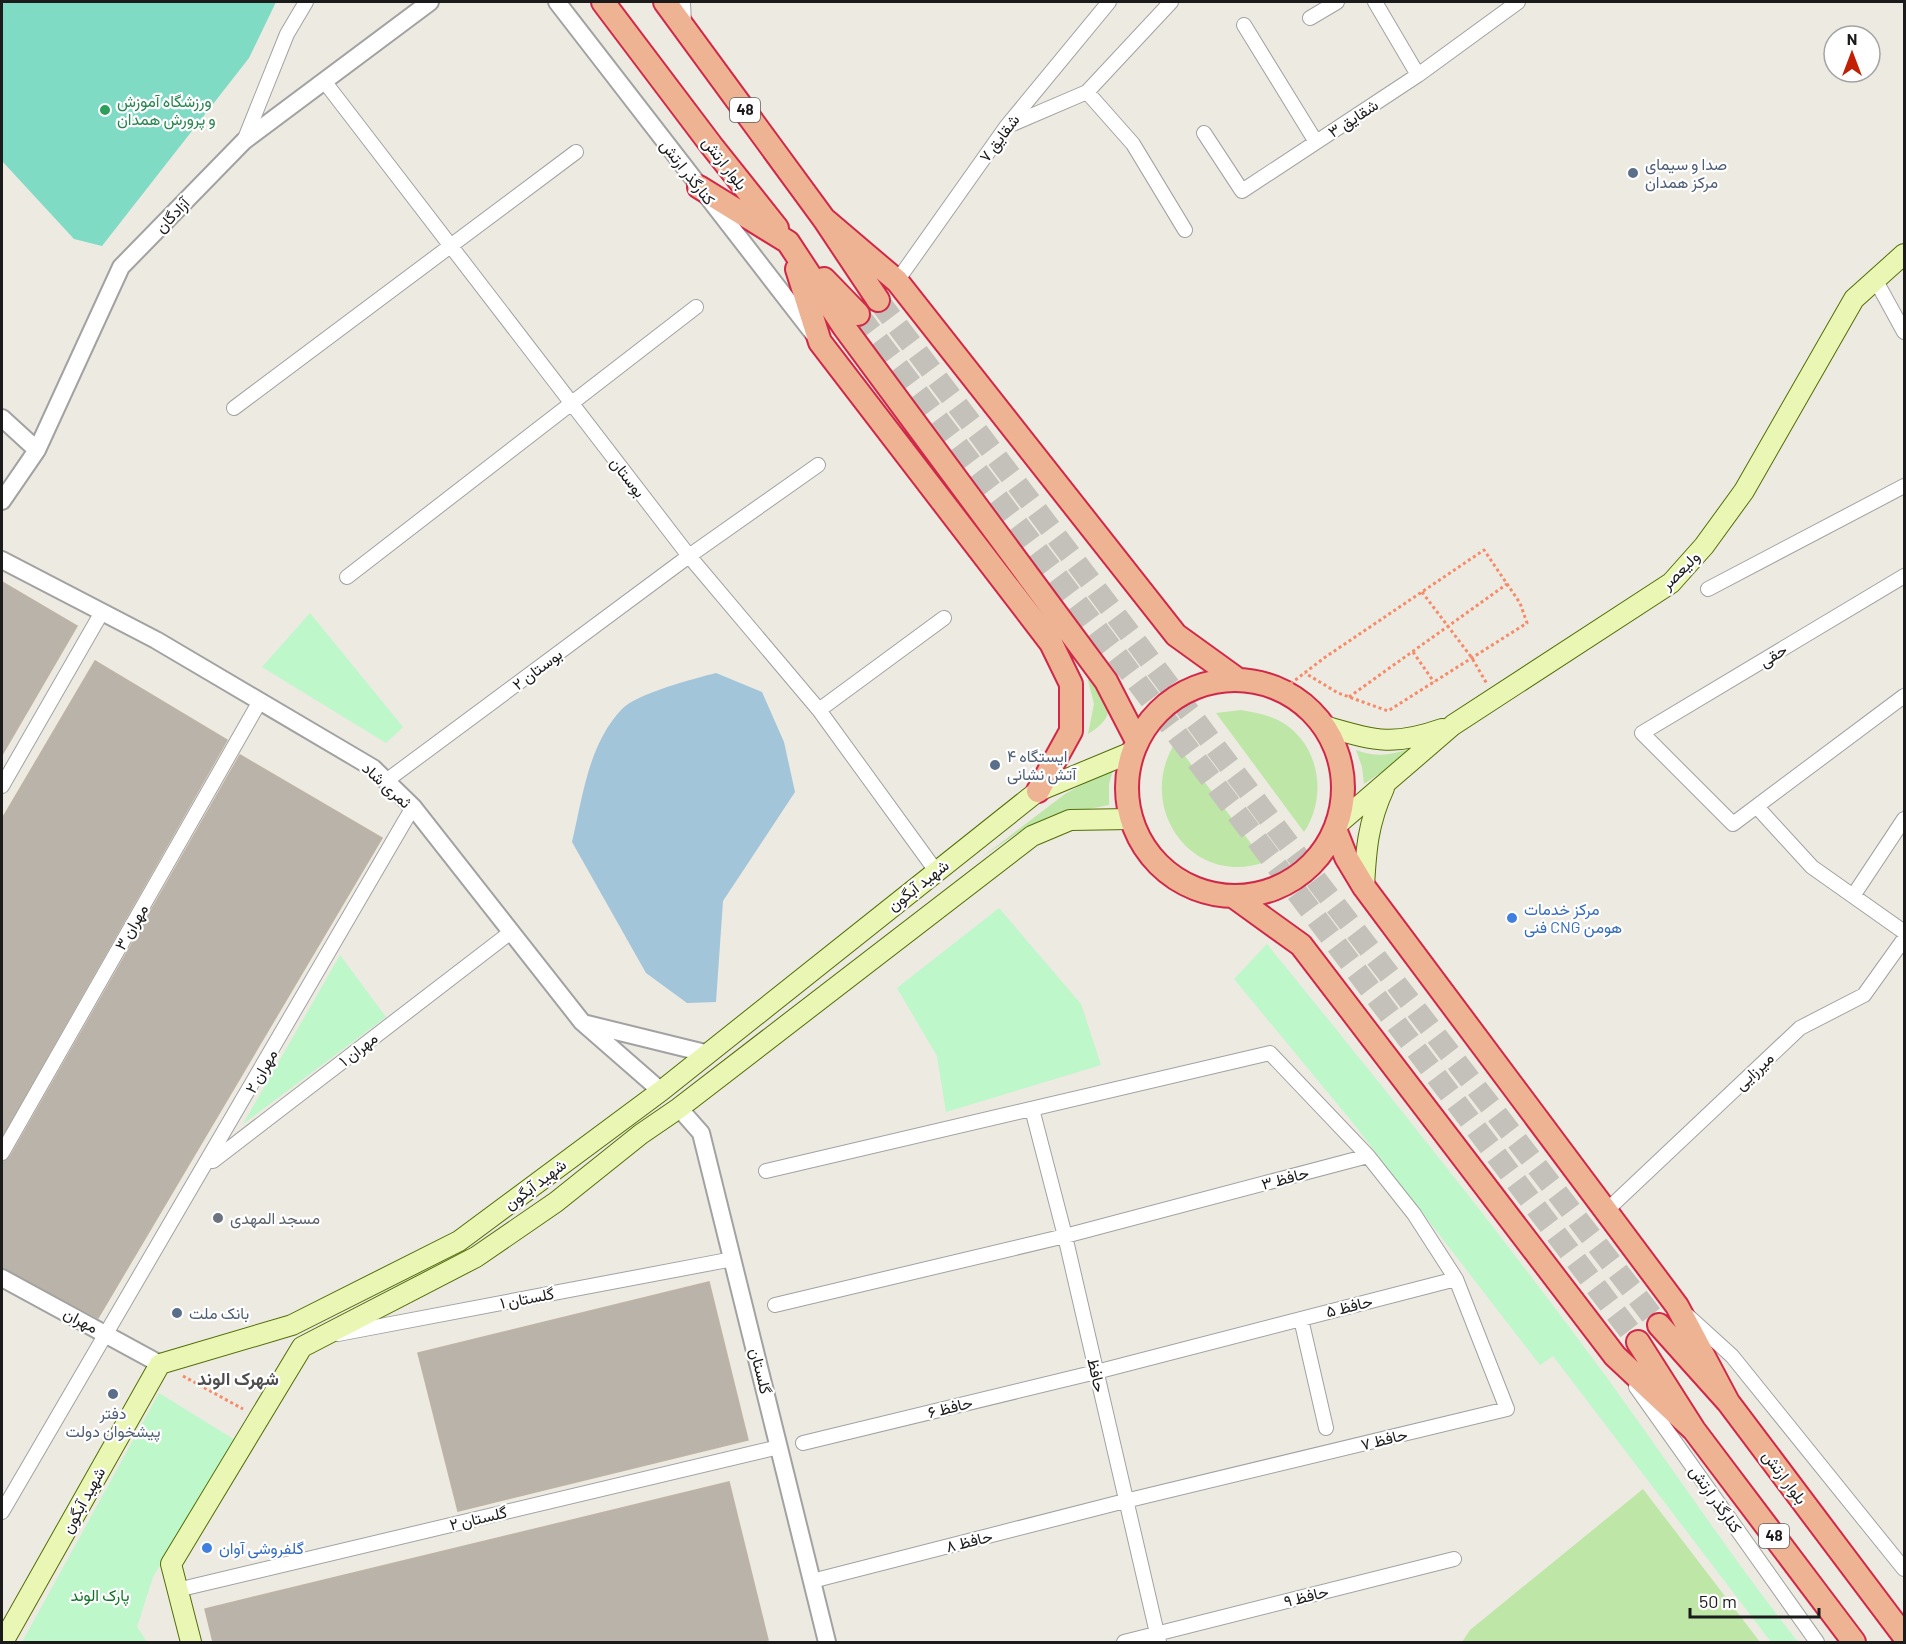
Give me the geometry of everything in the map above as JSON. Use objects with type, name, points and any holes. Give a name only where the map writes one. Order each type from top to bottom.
[{"type":"highway","name":"بلوار ارتش","points":[[603,2],[788,242],[858,314]]},
{"type":"highway","name":"48","points":[[665,2],[824,219],[878,300]]},
{"type":"highway","points":[[699,187],[788,242],[843,327],[1106,681],[1134,747]]},
{"type":"highway","points":[[824,219],[897,281],[1176,635],[1237,679]]},
{"type":"highway","points":[[788,242],[820,342],[1051,643],[1071,684],[1071,731],[1038,791]]},
{"type":"highway","points":[[1237,679],[1270,685],[1300,701],[1324,726],[1339,756],[1344,790],[1336,826],[1314,862],[1297,877],[1277,888],[1255,894],[1233,896],[1199,890],[1169,874],[1145,850],[1130,819],[1126,786],[1134,747],[1155,714],[1172,699],[1192,688],[1214,681],[1237,679]]},
{"type":"highway","points":[[1336,826],[1346,857],[1364,887],[1677,1306],[1728,1402]]},
{"type":"highway","points":[[1233,896],[1300,945],[1615,1356],[1694,1430]]},
{"type":"highway","name":"بلوار ارتش","points":[[1659,1326],[1728,1402],[1905,1636]]},
{"type":"highway","name":"48","points":[[1638,1342],[1694,1430],[1854,1642]]},
{"type":"main road","name":"ولیعصر","points":[[1336,826],[1453,724],[1671,583],[1704,546],[1744,491],[1854,299],[1905,254]]},
{"type":"main road","points":[[1324,726],[1377,741],[1414,739],[1453,724]]},
{"type":"main road","name":"شهید آبگون","points":[[3,1642],[160,1364],[275,1330],[309,1316],[459,1240],[661,1091],[705,1053],[1038,791],[1134,747]]},
{"type":"main road","points":[[1364,887],[1367,840],[1372,814],[1387,782]]},
{"type":"main road","name":"شهید آبگون","points":[[191,1642],[171,1564],[302,1347],[476,1257],[556,1202],[641,1134],[679,1108],[1032,837],[1070,820],[1130,819]]},
{"type":"main road","points":[[826,958],[844,981]]},
{"type":"main road","points":[[309,1316],[309,1330],[321,1337]]},
{"type":"main road","points":[[275,1330],[290,1334],[295,1340],[296,1356]]},
{"type":"street","points":[[244,141],[287,34],[306,2]]},
{"type":"street","name":"آزادگان","points":[[2,501],[37,450],[121,267],[244,141],[430,2]]},
{"type":"street","name":"کنارگذر ارتش","points":[[557,2],[820,342]]},
{"type":"street","points":[[683,2],[684,26]]},
{"type":"street","name":"شقایق ۷","points":[[897,281],[1006,127],[1109,2]]},
{"type":"street","points":[[1006,127],[1087,92],[1172,2]]},
{"type":"street","points":[[1310,18],[1337,2]]},
{"type":"street","points":[[1375,2],[1418,75]]},
{"type":"street","name":"شقایق ۳","points":[[1204,133],[1242,191],[1418,75],[1518,2]]},
{"type":"street","points":[[1244,25],[1316,142]]},
{"type":"street","name":"بوستان","points":[[324,81],[688,556],[819,710],[936,871]]},
{"type":"street","points":[[1087,92],[1133,144],[1185,230]]},
{"type":"street","points":[[234,408],[576,152]]},
{"type":"street","points":[[1875,279],[1905,332]]},
{"type":"street","points":[[346,577],[696,307]]},
{"type":"street","points":[[2,418],[37,450]]},
{"type":"street","name":"بوستان ۲","points":[[386,781],[688,556],[818,465]]},
{"type":"street","name":"ولیعصر","points":[[1708,589],[1905,486]]},
{"type":"street","name":"ثمری شاد","points":[[2,560],[156,640],[373,768],[413,807],[582,1022],[661,1091]]},
{"type":"street","name":"حقی","points":[[1758,808],[1733,824],[1642,733],[1905,576]]},
{"type":"street","points":[[2,786],[102,612]]},
{"type":"street","points":[[819,710],[944,618]]},
{"type":"street","points":[[1905,696],[1851,734],[1758,808],[1812,867],[1905,932]]},
{"type":"street","name":"مهران ۳","points":[[2,1153],[260,701]]},
{"type":"street","name":"مهران ۲","points":[[2,1512],[206,1166],[413,807]]},
{"type":"street","points":[[1853,896],[1905,819]]},
{"type":"street","name":"۱ مهران","points":[[206,1166],[511,932]]},
{"type":"street","name":"میرزایی","points":[[1606,1211],[1800,1028],[1864,995],[1905,939]]},
{"type":"street","points":[[582,1022],[705,1053]]},
{"type":"street","points":[[766,1171],[1270,1053],[1368,1156],[1414,1214],[1455,1279]]},
{"type":"street","name":"گلستان","points":[[679,1108],[701,1133],[827,1642]]},
{"type":"street","name":"حافظ","points":[[1032,1108],[1065,1236],[1158,1638]]},
{"type":"street","name":"حافظ ۳","points":[[775,1305],[1065,1236],[1368,1156]]},
{"type":"street","name":"گلستان ۱","points":[[321,1337],[733,1259]]},
{"type":"street","name":"مهران","points":[[2,1278],[160,1364]]},
{"type":"street","name":"حافظ ۵","points":[[1096,1372],[1455,1279]]},
{"type":"street","name":"حافظ ۷","points":[[1125,1501],[1507,1409],[1455,1279]]},
{"type":"street","points":[[1677,1306],[1732,1356],[1905,1569]]},
{"type":"street","points":[[1301,1319],[1326,1428]]},
{"type":"street","name":"کنارگذر ارتش","points":[[1615,1356],[1817,1642]]},
{"type":"street","name":"حافظ ۶","points":[[803,1443],[1096,1372]]},
{"type":"street","name":"گلستان ۲","points":[[177,1590],[779,1448]]},
{"type":"street","name":"حافظ ۸","points":[[812,1581],[1125,1501]]},
{"type":"street","name":"حافظ ۹","points":[[1124,1642],[1158,1638],[1454,1559]]},
{"type":"path","points":[[1281,691],[1305,673],[1484,550],[1520,603],[1527,623],[1388,711],[1349,697],[1305,673]]},
{"type":"path","points":[[1349,697],[1507,584]]},
{"type":"path","points":[[1422,592],[1472,658],[1495,698]]},
{"type":"path","points":[[1413,652],[1434,682]]},
{"type":"path","points":[[160,1364],[259,1418]]},
{"type":"green space","name":"ورزشگاه آموزش و پرورش همدان","points":[[2,2],[276,2],[249,58],[102,246],[74,239],[2,161]]},
{"type":"green space","points":[[310,613],[403,727],[386,743],[262,667]]},
{"type":"green space","points":[[1091,677],[1107,701],[1108,714],[1098,727],[1088,734],[1094,704],[1088,680]]},
{"type":"green space","points":[[1241,710],[1266,715],[1284,723],[1300,737],[1308,749],[1317,777],[1317,791],[1311,819],[1304,832],[1216,713]]},
{"type":"green space","points":[[1175,743],[1265,862],[1239,867],[1215,863],[1194,853],[1178,836],[1167,816],[1162,792],[1164,768]]},
{"type":"green space","points":[[1418,746],[1364,784],[1362,767],[1356,750],[1380,755]]},
{"type":"green space","points":[[1114,767],[1109,784],[1109,805],[1053,816],[1020,831],[981,858],[1065,794]]},
{"type":"green space","points":[[999,908],[1081,1004],[1101,1065],[946,1112],[937,1056],[897,988]]},
{"type":"green space","points":[[1267,944],[1484,1215],[1610,1382],[1726,1546],[1798,1642],[1771,1642],[1553,1356],[1540,1365],[1353,1123],[1234,979]]},
{"type":"green space","points":[[340,955],[386,1017],[243,1124]]},
{"type":"green space","name":"پارک الوند","points":[[159,1393],[235,1440],[153,1577],[137,1627],[147,1642],[22,1642]]},
{"type":"green space","points":[[1643,1489],[1760,1642],[1462,1642],[1470,1630]]},
{"type":"water","points":[[716,673],[762,692],[784,742],[795,792],[723,901],[716,1002],[687,1003],[646,973],[572,842],[594,755],[601,738],[622,709],[640,697],[653,692]]},
{"type":"building","points":[[2,582],[77,626],[2,755]]},
{"type":"building","points":[[95,661],[227,740],[2,1136],[2,819]]},
{"type":"building","points":[[240,755],[382,838],[98,1318],[2,1267],[2,1162],[10,1157]]},
{"type":"building","points":[[709,1282],[748,1440],[458,1511],[418,1353]]},
{"type":"building","points":[[729,1482],[768,1640],[758,1642],[213,1642],[205,1609]]},
{"type":"tunnel","points":[[878,300],[1290,846],[1659,1325]]},
{"type":"tunnel","points":[[858,314],[1638,1342]]},
{"type":"place","name":"ورزشگاه آموزش و پرورش همدان","points":[[105,110]]},
{"type":"place","name":"صدا و سیمای مرکز همدان","points":[[1633,173]]},
{"type":"place","name":"ایستگاه ۴ آتش نشانی","points":[[995,765]]},
{"type":"place","name":"مرکز خدمات فنی CNG هومن","points":[[1512,918]]},
{"type":"place","name":"مسجد المهدی","points":[[218,1218]]},
{"type":"place","name":"بانک ملت","points":[[177,1313]]},
{"type":"place","name":"دفتر پیشخوان دولت","points":[[113,1394]]},
{"type":"place","name":"گلفروشی آوان","points":[[207,1548]]},
{"type":"district","name":"شهرک الوند","points":[[238,1379]]}]
